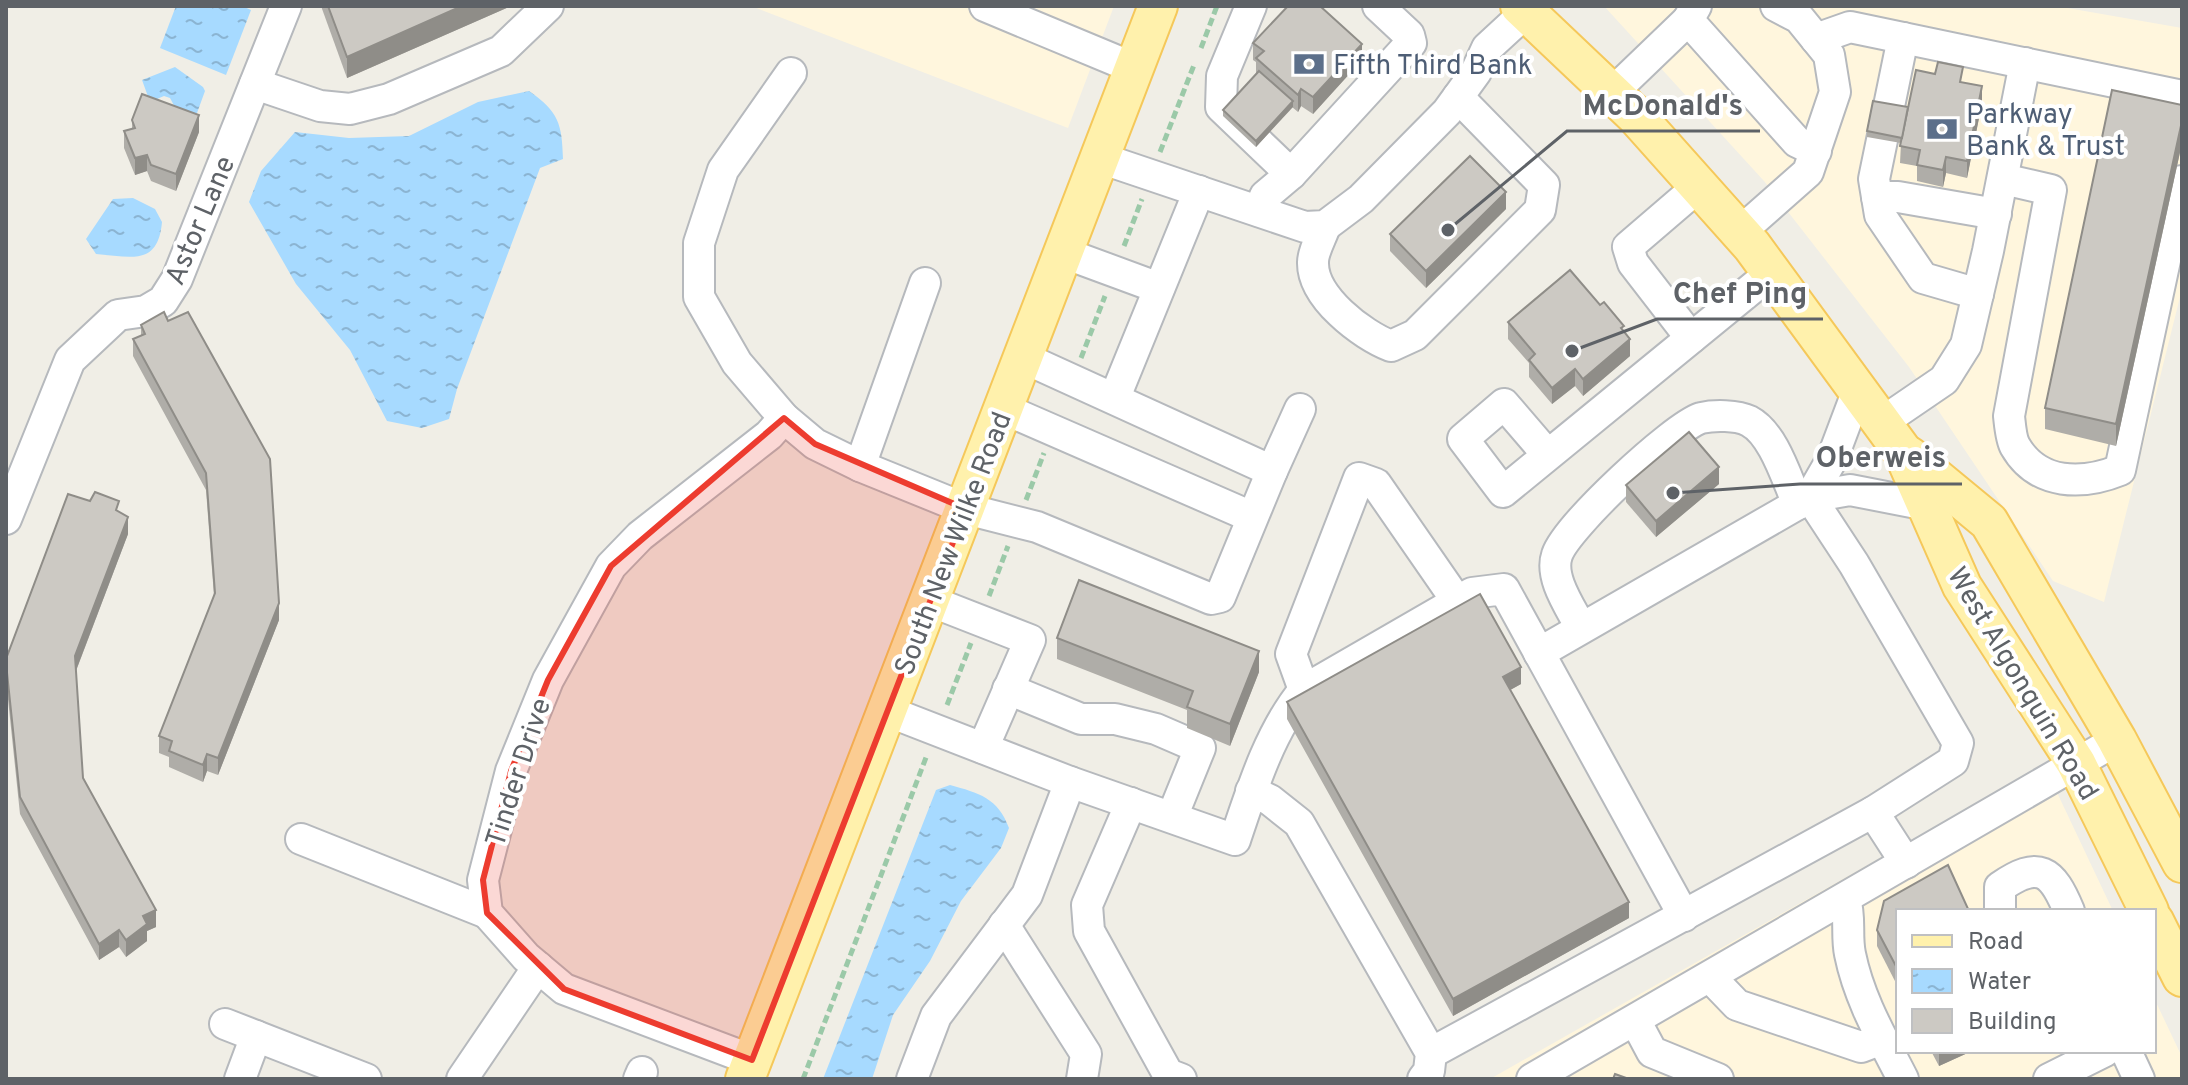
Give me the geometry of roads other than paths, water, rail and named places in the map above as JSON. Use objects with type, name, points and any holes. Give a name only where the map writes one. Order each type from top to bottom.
[{"type":"main road","name":"South New Wilke Road","points":[[749,1070],[1158,6]]},
{"type":"main road","name":"West Algonquin Road","points":[[1523,9],[1612,93],[1740,232],[1892,438],[1927,505],[1962,586],[2076,763],[2148,909]]},
{"type":"main road","name":"West Algonquin Road","points":[[1892,438],[1989,522],[2117,740],[2182,863]]},
{"type":"main road","points":[[2156,925],[2182,977]]},
{"type":"street","name":"Astor Lane","points":[[6,519],[70,360],[118,315],[146,311],[163,301],[177,279],[286,6]]},
{"type":"street","points":[[255,84],[320,106],[350,109],[389,99],[501,51],[548,6]]},
{"type":"street","points":[[985,6],[1134,68]]},
{"type":"street","points":[[1251,6],[1222,76],[1221,107],[1291,174]]},
{"type":"street","points":[[1259,211],[1265,196],[1291,174],[1411,43],[1409,35],[1378,6]]},
{"type":"street","points":[[1740,232],[1808,172],[1835,92],[1829,55],[1799,18],[1776,6]]},
{"type":"street","points":[[1100,158],[1305,227],[1325,226],[1361,199],[1458,97],[1487,48],[1523,9]]},
{"type":"street","points":[[1612,93],[1692,13],[1797,142],[1816,151]]},
{"type":"street","points":[[1816,39],[1850,27],[2182,96]]},
{"type":"street","points":[[1903,38],[1874,179],[1880,215],[1923,278],[1978,294]]},
{"type":"street","points":[[1892,438],[1944,380],[1966,345],[1996,214],[2025,63]]},
{"type":"street","points":[[791,73],[723,170],[699,243],[699,297],[737,363],[784,418],[815,444],[860,466],[966,509],[1037,527],[1211,599],[1220,597],[1300,409]]},
{"type":"street","points":[[1325,226],[1313,263],[1324,297],[1369,338],[1391,346],[1415,335],[1540,210],[1544,185],[1458,97]]},
{"type":"street","points":[[2003,179],[2051,190],[2009,416],[2014,445],[2035,468],[2062,481],[2101,478],[2120,470],[2182,181]]},
{"type":"street","points":[[1691,338],[1633,263],[1628,247],[1699,186]]},
{"type":"street","points":[[1115,397],[1199,191]]},
{"type":"street","points":[[1877,197],[1898,197],[1996,214]]},
{"type":"street","points":[[1064,253],[1159,288]]},
{"type":"street","points":[[1547,454],[1772,272]]},
{"type":"street","points":[[860,466],[925,283]]},
{"type":"street","points":[[1024,358],[1272,471]]},
{"type":"street","points":[[1804,500],[1832,459],[1858,390]]},
{"type":"street","points":[[1004,409],[1252,517]]},
{"type":"street","points":[[1251,791],[1270,800],[1299,823],[1427,1066],[1684,916],[1873,812],[1953,761],[1958,743],[1883,613],[1752,422],[1738,417],[1701,418],[1674,433],[1572,528],[1556,557],[1558,582],[1581,628]]},
{"type":"street","name":"Tinder Drive","points":[[487,913],[483,880],[511,771],[548,680],[611,566],[640,536],[769,435],[784,418]]},
{"type":"street","points":[[1304,690],[1291,654],[1359,478],[1376,484],[1457,601]]},
{"type":"street","points":[[1539,653],[1804,500],[1850,490],[1927,505]]},
{"type":"street","points":[[887,711],[1070,782],[1235,840],[1251,791],[1289,708],[1304,690],[1472,593],[1504,589],[1684,916]]},
{"type":"street","points":[[930,601],[1030,640],[983,748]]},
{"type":"street","points":[[1008,689],[1081,719],[1115,719],[1156,729],[1200,748],[1172,817]]},
{"type":"street","points":[[1532,1079],[1636,1022],[2117,740]]},
{"type":"street","points":[[912,1079],[936,1016],[1027,895],[1070,782]]},
{"type":"street","points":[[1131,803],[1087,905],[1089,931],[1168,1074],[1181,1079]]},
{"type":"street","points":[[1873,812],[1906,863]]},
{"type":"street","points":[[301,839],[487,913],[538,967],[564,989],[749,1070]]},
{"type":"street","points":[[2000,909],[2000,887],[2023,871],[2041,872],[2058,886],[2068,909]]},
{"type":"street","points":[[1845,899],[1851,916],[1849,950],[1861,997],[1903,1079]]},
{"type":"street","points":[[1004,925],[1086,1054],[1082,1079]]},
{"type":"street","points":[[462,1079],[538,967]]},
{"type":"street","points":[[1711,978],[1737,1005],[1861,1047],[1882,1039]]},
{"type":"street","points":[[1636,1022],[1652,1052],[1718,1079]]},
{"type":"street","points":[[225,1024],[366,1079]]},
{"type":"street","points":[[240,1079],[256,1036]]},
{"type":"street","points":[[2049,1079],[2101,1053]]},
{"type":"street","points":[[2127,1053],[2139,1079]]},
{"type":"water","points":[[176,6],[242,6],[251,10],[226,75],[160,48]]},
{"type":"water","points":[[175,67],[205,91],[197,113],[178,113],[170,98],[164,96],[150,102],[142,80]]},
{"type":"water","points":[[529,91],[547,106],[557,120],[563,159],[540,168],[457,389],[449,419],[422,428],[387,421],[350,350],[296,284],[249,202],[261,171],[295,132],[349,138],[409,136],[478,102]]},
{"type":"water","points":[[133,198],[155,209],[162,222],[155,246],[141,256],[96,254],[86,239],[113,199]]},
{"type":"water","points":[[950,785],[979,794],[999,810],[1009,828],[1001,848],[961,901],[930,961],[893,1015],[872,1079],[823,1079],[936,790]]},
{"type":"place","name":"Fifth Third Bank","points":[[1309,64]]},
{"type":"place","name":"Parkway Bank & Trust","points":[[1942,129]]},
{"type":"place","name":"McDonald's","points":[[1448,230]]},
{"type":"place","name":"Chef Ping","points":[[1572,351]]},
{"type":"place","name":"Oberweis","points":[[1673,493]]}]
